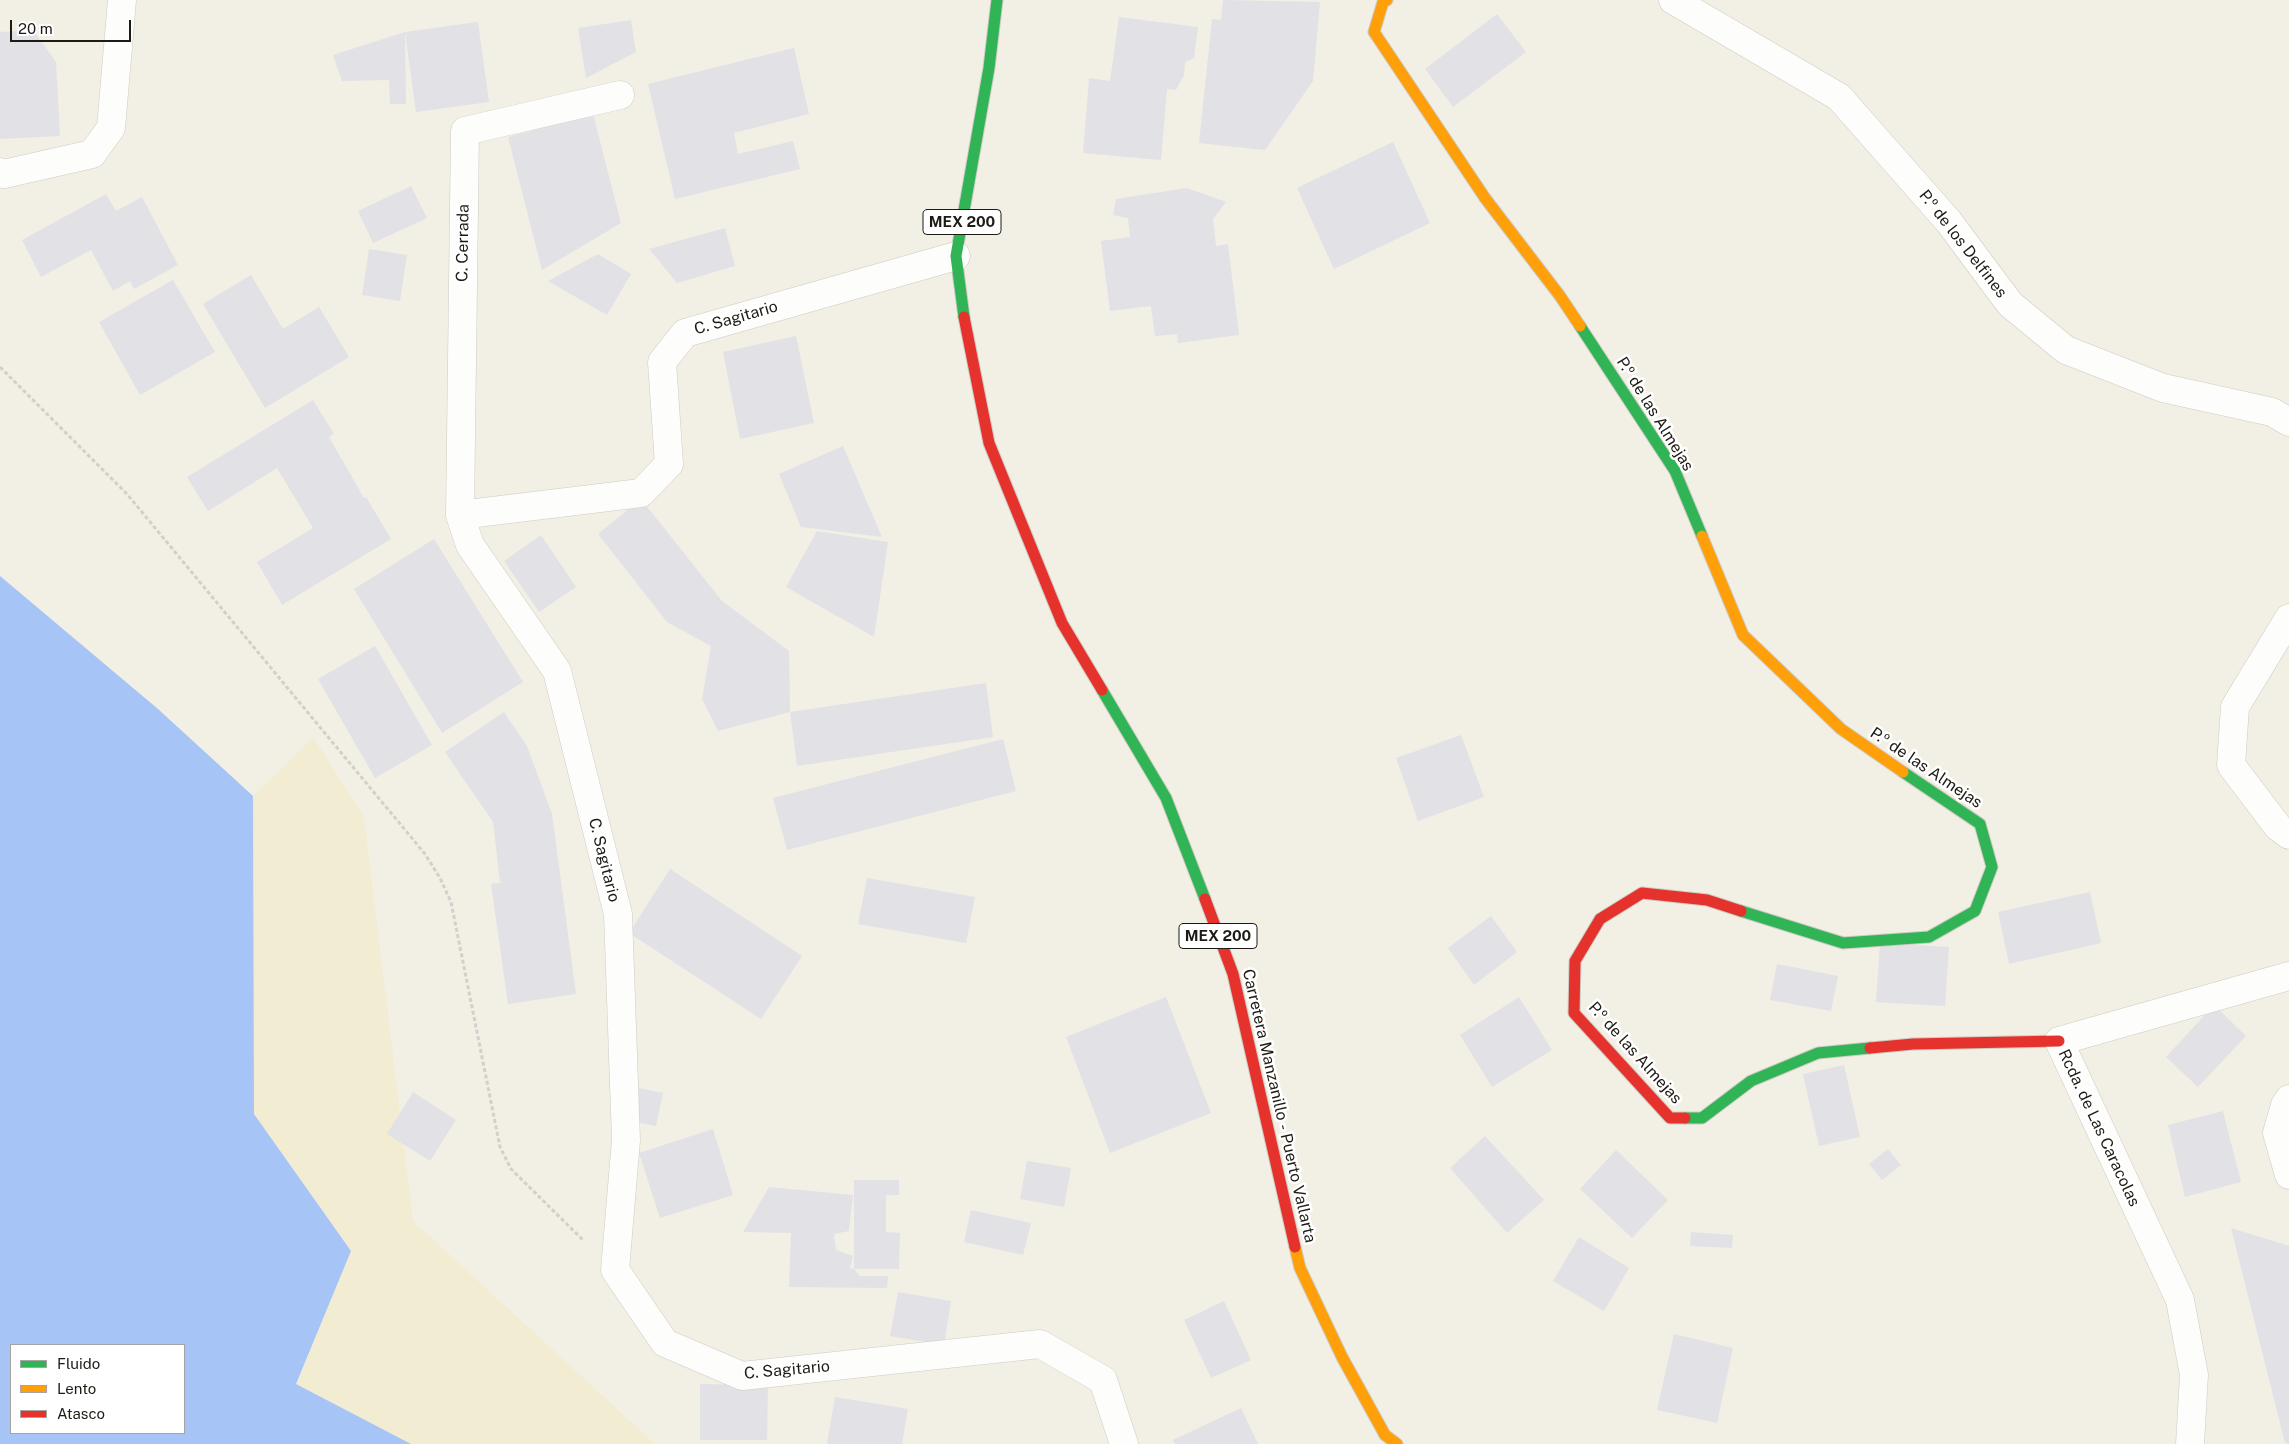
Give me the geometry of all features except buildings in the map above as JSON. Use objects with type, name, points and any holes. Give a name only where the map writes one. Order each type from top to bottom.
[{"type":"main road","name":"Carretera Manzanillo - Puerto Vallarta","points":[[997,0],[989,68],[956,256],[962,304],[989,443],[1062,623],[1166,798],[1233,974],[1300,1268],[1346,1366],[1385,1435],[1397,1444]]},
{"type":"main road","name":"P.º de las Almejas","points":[[1387,0],[1383,2],[1374,32],[1485,198],[1560,296],[1675,470],[1744,635],[1841,730],[1980,824],[1992,867],[1975,911],[1929,937],[1843,943],[1707,900],[1642,893],[1600,918],[1576,961],[1574,1013],[1670,1118],[1702,1118],[1751,1081],[1818,1053],[1913,1044],[2059,1041]]},
{"type":"street","points":[[0,172],[4,174],[92,154],[111,128],[122,0]]},
{"type":"street","name":"P.º de los Delfines","points":[[1673,0],[1839,97],[1950,222],[2010,304],[2066,350],[2164,388],[2272,412],[2289,422]]},
{"type":"street","name":"C. Cerrada","points":[[460,515],[465,131],[620,95]]},
{"type":"street","name":"C. Sagitario","points":[[956,256],[685,333],[662,362],[669,464],[641,493],[460,515],[470,545],[557,671],[618,914],[626,1140],[615,1270],[664,1343],[742,1376],[1040,1344],[1103,1380],[1124,1444]]},
{"type":"street","points":[[2289,618],[2235,707],[2231,765],[2278,827],[2289,835]]},
{"type":"street","name":"Rcda. de Las Caracolas","points":[[2190,1444],[2194,1375],[2180,1300],[2059,1041],[2289,976]]},
{"type":"street","points":[[2289,1099],[2285,1104],[2277,1133],[2289,1174]]},
{"type":"path","points":[[0,368],[127,494],[425,854],[440,878],[451,902],[500,1147],[511,1170],[540,1200],[615,1270]]},
{"type":"sand","points":[[313,737],[364,817],[413,1221],[655,1444],[411,1444],[296,1384],[351,1251],[254,1114],[253,796]]},
{"type":"water","points":[[0,576],[158,709],[253,796],[254,1114],[351,1251],[296,1384],[411,1444],[0,1444]]},
{"type":"traffic: fast","points":[[964,317],[956,256],[989,68],[997,0]]},
{"type":"traffic: fast","points":[[1580,326],[1675,471],[1702,536]]},
{"type":"traffic: fast","points":[[1102,690],[1166,798],[1205,899]]},
{"type":"traffic: fast","points":[[1741,911],[1843,943],[1929,937],[1975,911],[1992,867],[1980,824],[1903,772]]},
{"type":"traffic: fast","points":[[1685,1118],[1702,1118],[1751,1081],[1818,1053],[1870,1048]]},
{"type":"traffic: slow","points":[[1387,0],[1383,2],[1374,32],[1485,198],[1560,296],[1580,326]]},
{"type":"traffic: slow","points":[[1702,536],[1743,635],[1841,729],[1903,772]]},
{"type":"traffic: slow","points":[[1295,1247],[1300,1268],[1342,1357],[1385,1435],[1397,1444]]},
{"type":"traffic: jam","points":[[964,317],[989,443],[1062,623],[1102,690]]},
{"type":"traffic: jam","points":[[1685,1118],[1670,1118],[1574,1013],[1575,961],[1600,919],[1642,893],[1707,900],[1741,911]]},
{"type":"traffic: jam","points":[[1205,899],[1233,974],[1295,1247]]},
{"type":"traffic: jam","points":[[1870,1048],[1913,1044],[2059,1041]]}]
